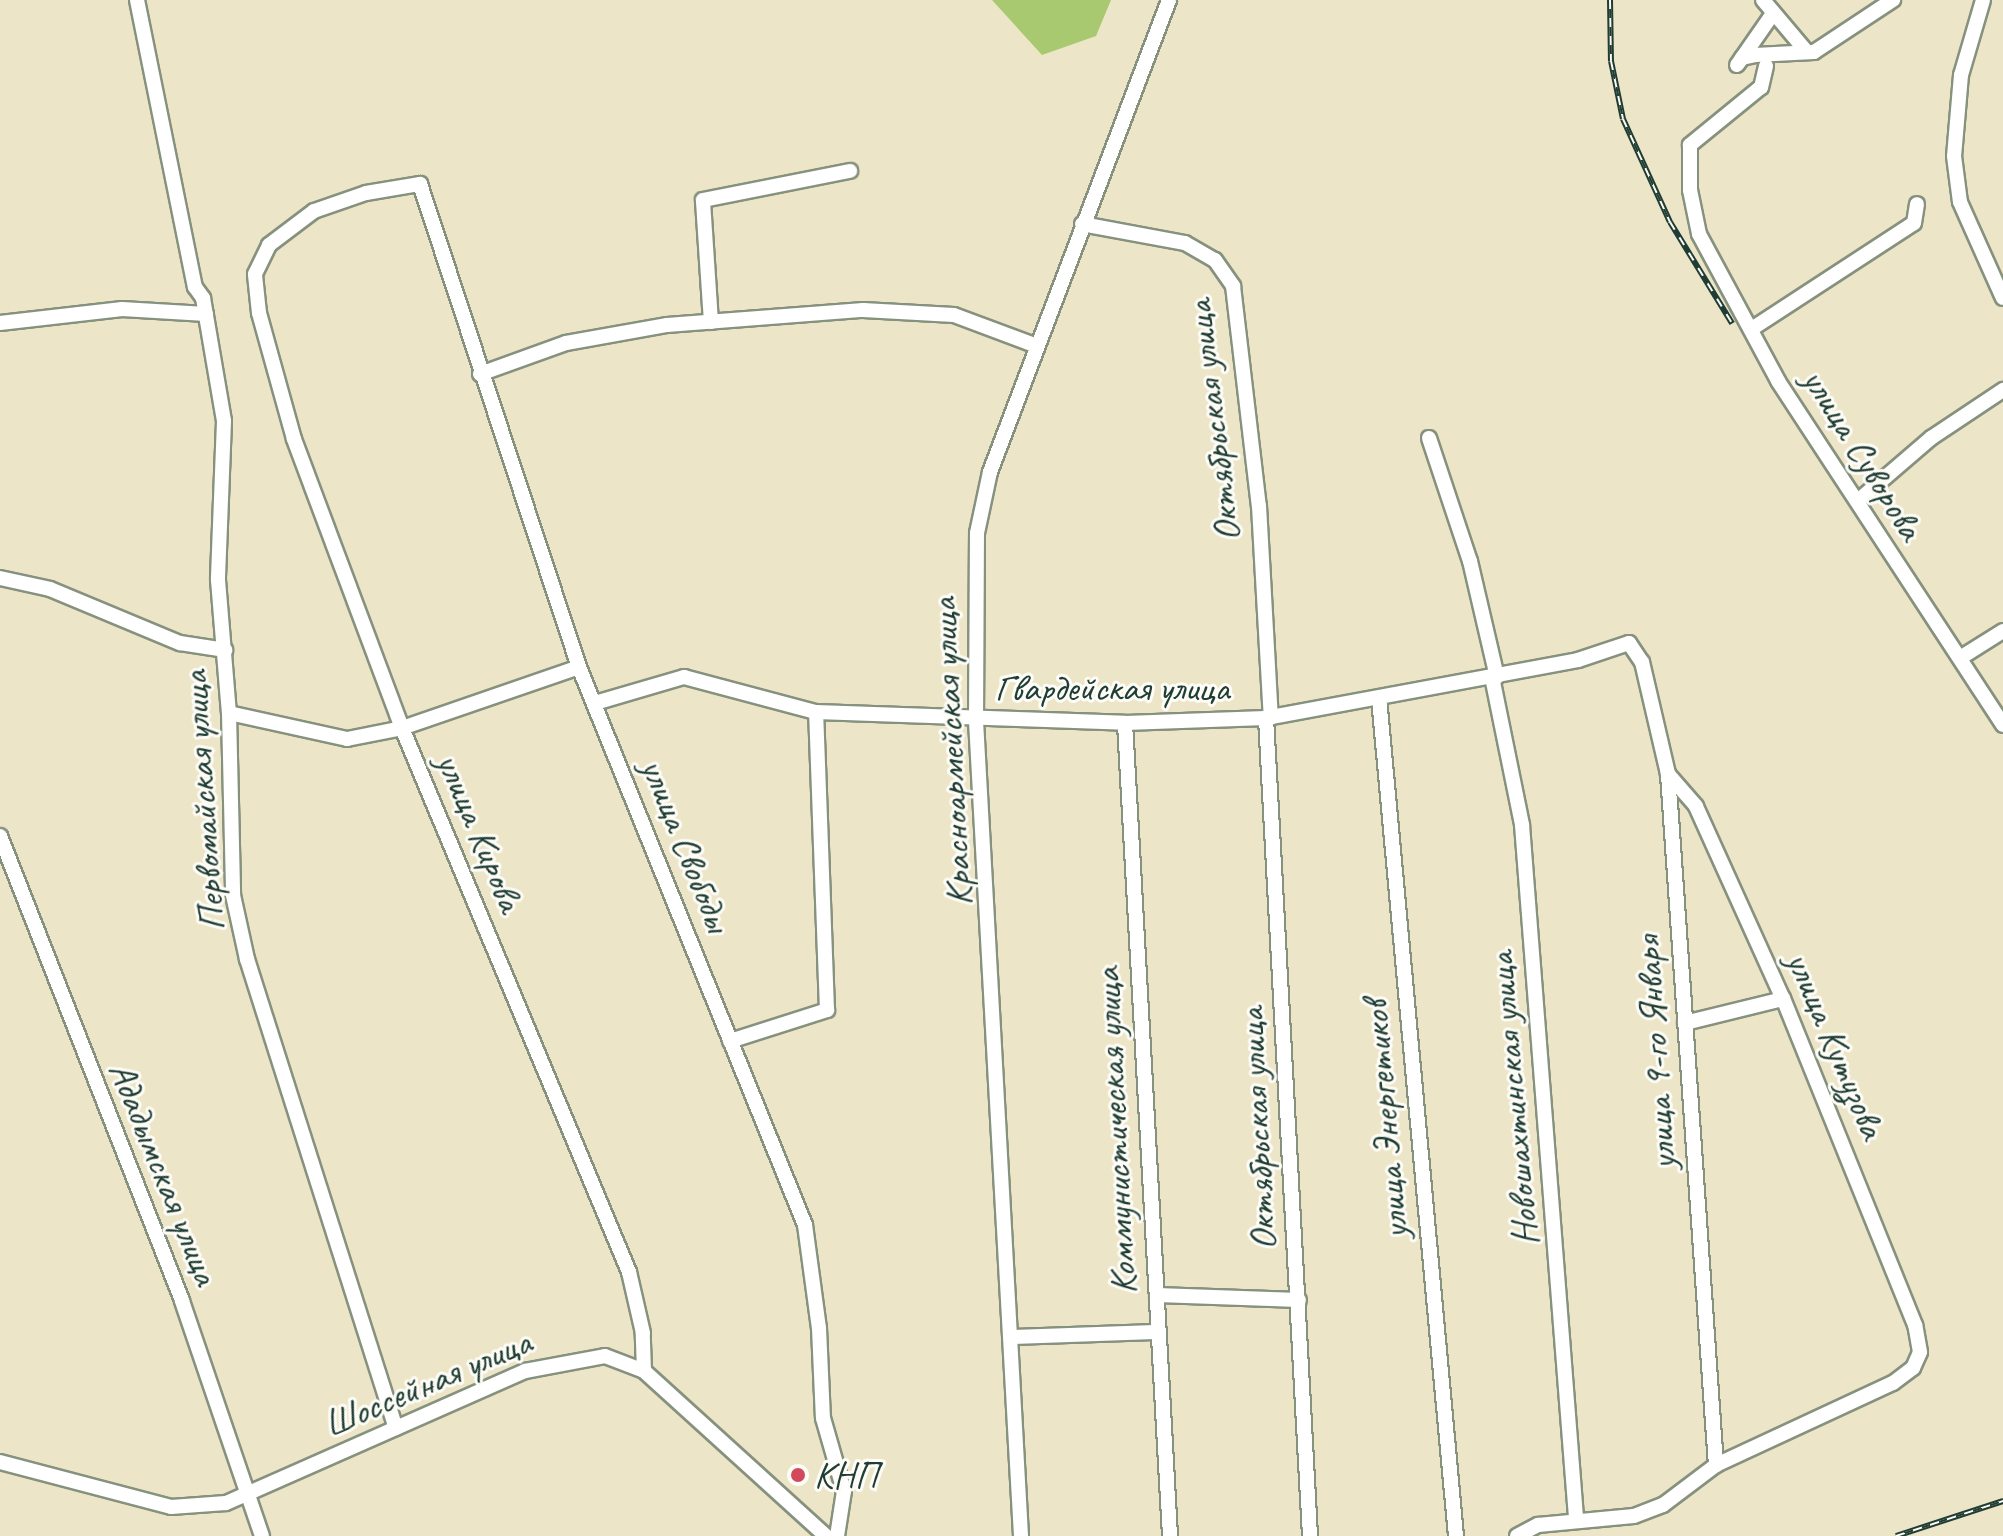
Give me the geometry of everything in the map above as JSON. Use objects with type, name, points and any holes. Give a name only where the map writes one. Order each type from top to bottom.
[{"type":"street","name":"Первомайская улица","points":[[137,0],[195,287],[206,314],[224,421],[218,580],[229,713],[233,895],[247,959],[396,1428]]},
{"type":"street","name":"Красноармейская улица","points":[[1021,1536],[1013,1337],[976,721],[979,512],[1082,224],[1169,0]]},
{"type":"street","points":[[1763,0],[1772,15],[1807,52]]},
{"type":"street","points":[[1772,15],[1739,61],[1807,52],[1838,40],[1893,0]]},
{"type":"street","points":[[1983,0],[1961,75],[1954,156],[1960,202],[2003,298]]},
{"type":"street","name":"улица Суворова","points":[[1766,66],[1761,87],[1694,138],[1689,157],[1699,234],[1753,328],[1778,381],[1860,499],[1873,532],[2003,725]]},
{"type":"street","points":[[711,322],[703,200],[850,171]]},
{"type":"street","name":"улица Кирова","points":[[420,184],[366,193],[285,228],[269,245],[255,274],[259,313],[294,439],[402,728],[629,1272],[643,1333],[644,1371]]},
{"type":"street","name":"улица Свободы","points":[[420,184],[480,374],[579,667],[805,1225],[819,1328],[823,1418],[844,1491],[837,1536]]},
{"type":"street","points":[[1753,328],[1914,223],[1917,204]]},
{"type":"street","name":"Октябрьская улица","points":[[1082,224],[1185,243],[1215,260],[1233,286],[1259,506],[1310,1536]]},
{"type":"street","points":[[0,323],[122,309],[206,314]]},
{"type":"street","points":[[480,374],[566,343],[711,322],[928,310],[1037,346]]},
{"type":"street","points":[[1860,499],[1931,438],[2003,390]]},
{"type":"street","name":"Новошахтинская улица","points":[[1429,438],[1470,561],[1522,825],[1576,1518]]},
{"type":"street","points":[[0,578],[50,589],[180,643],[225,650]]},
{"type":"street","points":[[1960,658],[2003,631]]},
{"type":"street","name":"Гвардейская улица","points":[[595,703],[695,678],[816,712],[976,721],[1125,723],[1268,718],[1494,677],[1629,643]]},
{"type":"street","name":"улица 9-го Января","points":[[1629,643],[1642,662],[1668,774],[1716,1465]]},
{"type":"street","points":[[229,713],[256,715],[335,739],[402,728],[579,667]]},
{"type":"street","name":"улица Энергетиков","points":[[1379,698],[1456,1536]]},
{"type":"street","points":[[730,1041],[827,1010],[816,712]]},
{"type":"street","name":"Коммунистическая улица","points":[[1125,723],[1157,1295],[1155,1332],[1170,1536]]},
{"type":"street","name":"улица Кутузова","points":[[1668,774],[1696,806],[1783,999],[1915,1325],[1920,1352],[1913,1368],[1893,1383],[1716,1465]]},
{"type":"street","name":"Ададымская улица","points":[[0,836],[182,1301],[262,1536]]},
{"type":"street","points":[[1685,1023],[1783,999]]},
{"type":"street","points":[[1157,1295],[1299,1300]]},
{"type":"street","points":[[1013,1337],[1155,1332]]},
{"type":"street","name":"Шоссейная улица","points":[[0,1462],[171,1507],[213,1506],[246,1495],[525,1371],[579,1357],[605,1356],[644,1371],[826,1536]]},
{"type":"street","points":[[1517,1536],[1576,1518],[1634,1516],[1663,1505],[1716,1465]]},
{"type":"green space","points":[[992,0],[1111,0],[1096,36],[1042,55]]},
{"type":"railway","points":[[1610,0],[1611,61],[1623,119],[1670,222],[1732,323]]},
{"type":"railway","points":[[1896,1536],[2003,1501]]},
{"type":"place","name":"КНП","points":[[798,1475]]}]
